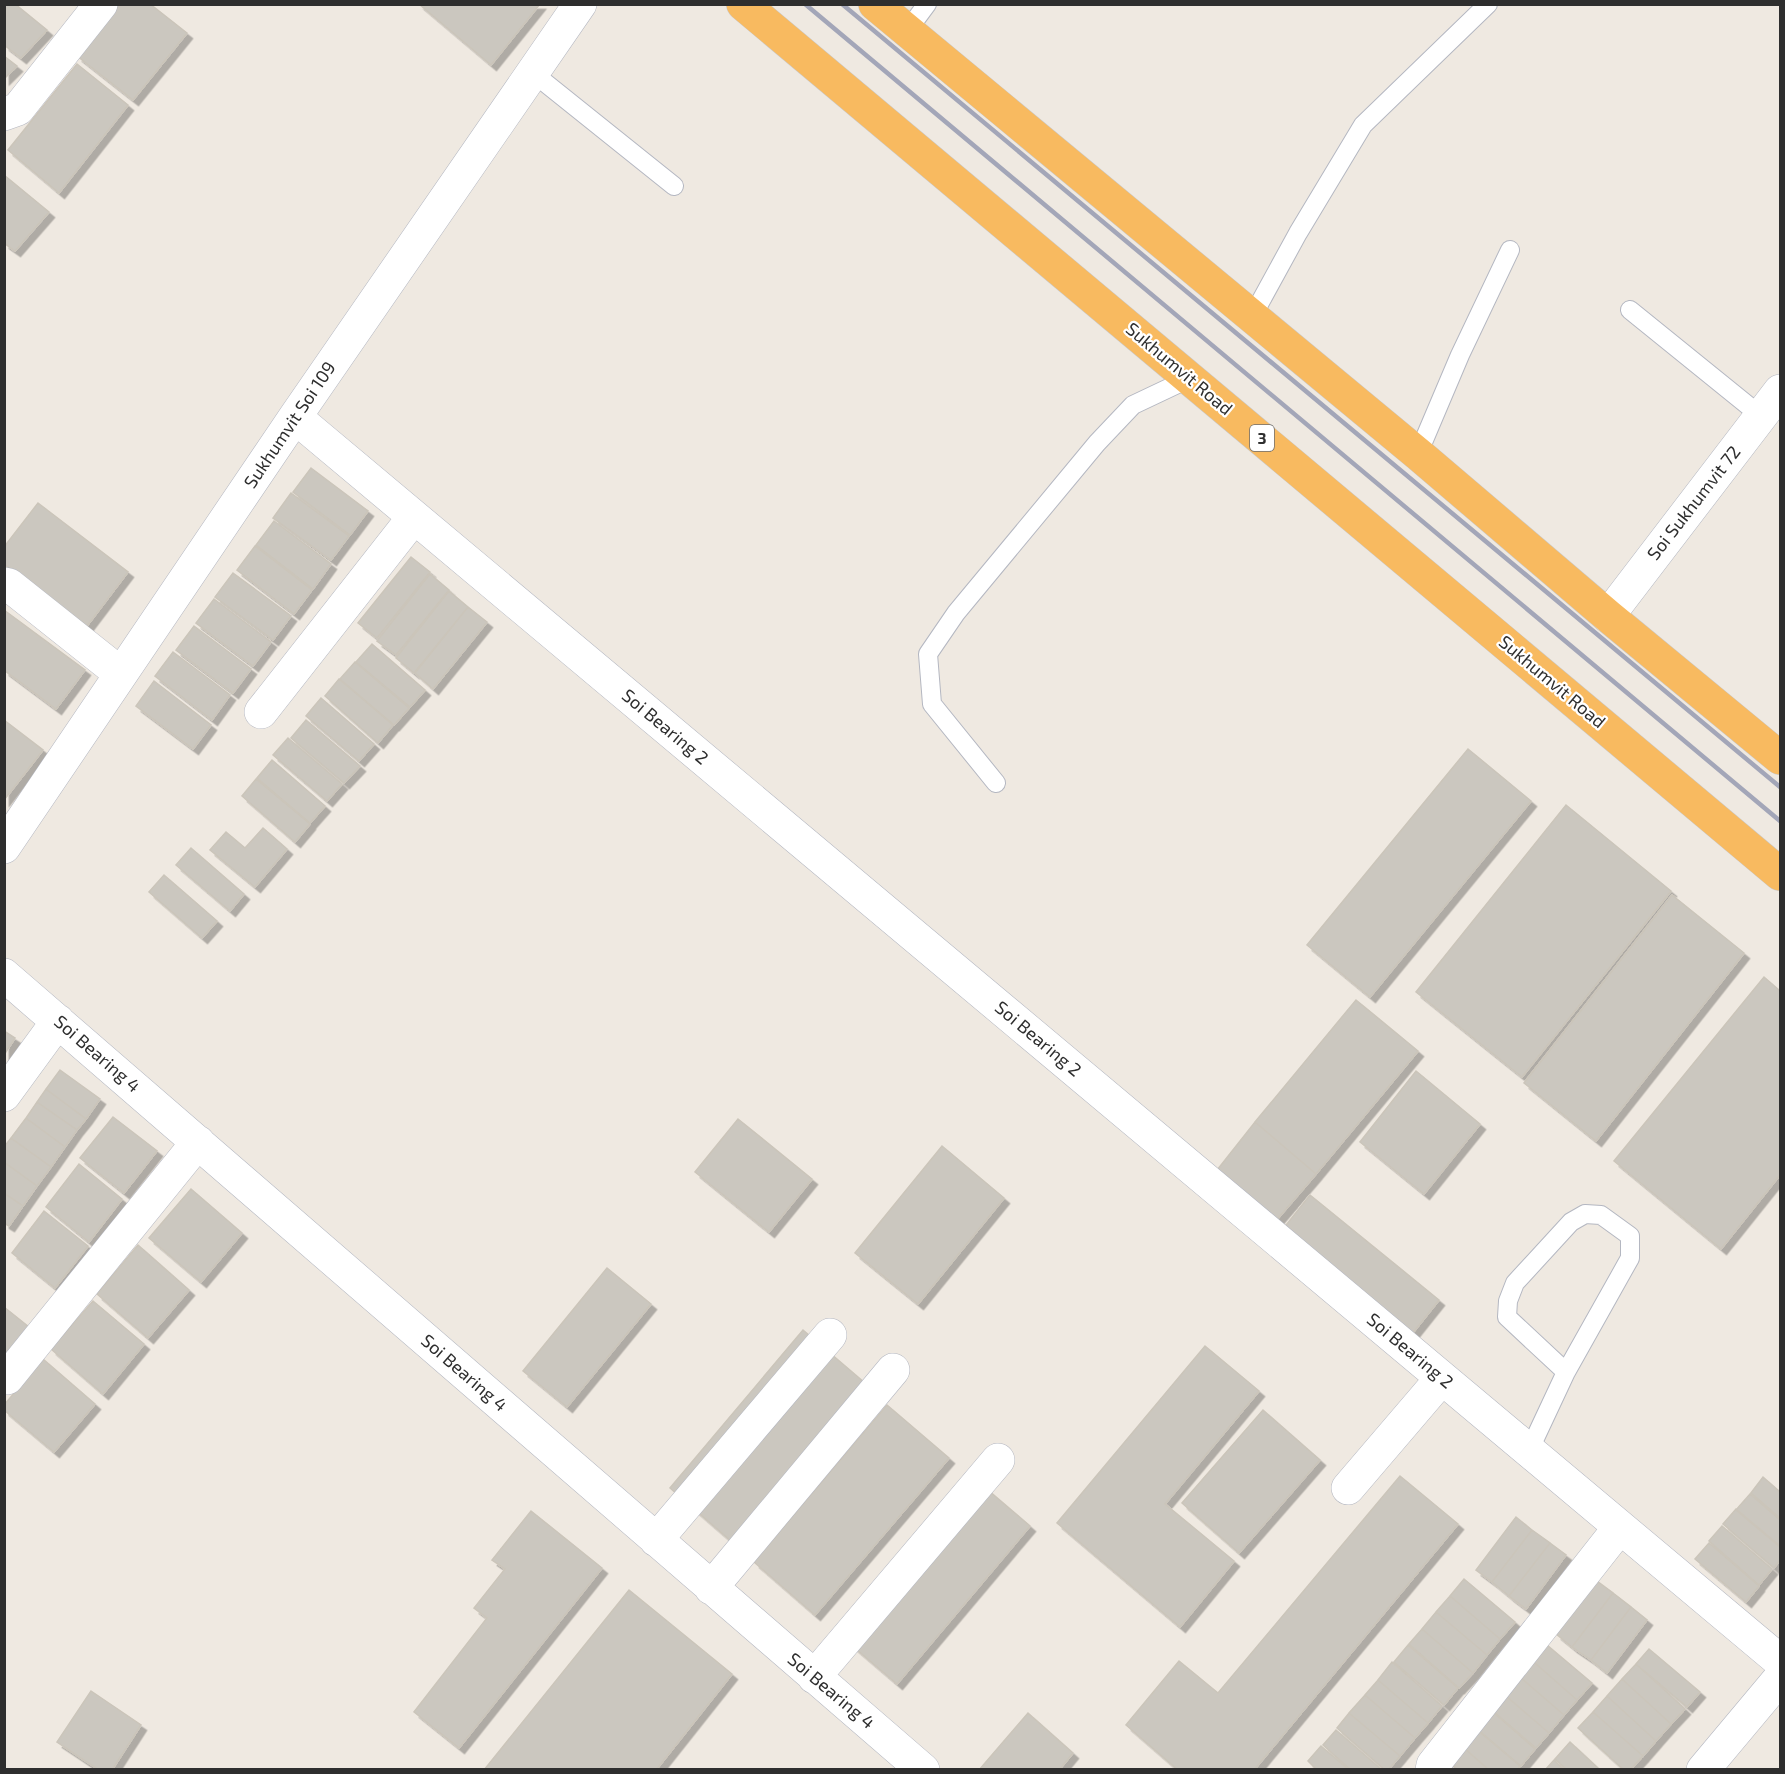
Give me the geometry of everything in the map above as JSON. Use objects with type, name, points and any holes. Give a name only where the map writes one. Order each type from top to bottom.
[{"type":"highway","name":"Sukhumvit Road","points":[[743,4],[1780,874]]},
{"type":"highway","points":[[875,4],[1418,454],[1608,616],[1780,758]]},
{"type":"street","points":[[4,114],[18,109],[101,4]]},
{"type":"street","name":"Sukhumvit Soi 109","points":[[4,847],[295,417],[580,4]]},
{"type":"street","name":"Soi Sukhumvit 72","points":[[1608,616],[1771,403]]},
{"type":"street","name":"Soi Bearing 2","points":[[295,417],[1780,1661]]},
{"type":"street","points":[[261,712],[414,517]]},
{"type":"street","points":[[4,584],[9,585],[121,674]]},
{"type":"street","name":"Soi Bearing 4","points":[[4,975],[923,1770]]},
{"type":"street","points":[[4,1095],[58,1021]]},
{"type":"street","points":[[7,1377],[198,1142]]},
{"type":"street","points":[[656,1540],[830,1335]]},
{"type":"street","points":[[711,1588],[893,1370]]},
{"type":"street","points":[[1348,1488],[1442,1378]]},
{"type":"street","points":[[814,1677],[998,1460]]},
{"type":"street","points":[[1432,1770],[1433,1765],[1620,1527]]},
{"type":"street","points":[[1703,1770],[1780,1678]]},
{"type":"lane","points":[[908,31],[927,4]]},
{"type":"lane","points":[[1252,317],[1298,233],[1363,125],[1488,4]]},
{"type":"lane","points":[[533,73],[674,186]]},
{"type":"lane","points":[[1418,454],[1460,355],[1510,250]]},
{"type":"lane","points":[[1630,310],[1771,403]]},
{"type":"lane","points":[[996,783],[932,704],[928,654],[956,613],[1111,428],[1133,405],[1190,378]]},
{"type":"lane","points":[[1529,1451],[1566,1372],[1630,1258],[1630,1236],[1600,1215],[1585,1214],[1571,1222],[1515,1283],[1508,1301],[1507,1317],[1566,1372]]},
{"type":"building","points":[[4,4],[15,4],[47,30],[21,58],[4,45]]},
{"type":"building","points":[[120,4],[150,4],[187,33],[133,100],[77,56]]},
{"type":"building","points":[[419,4],[540,4],[491,65]]},
{"type":"building","points":[[4,56],[17,66],[4,79]]},
{"type":"building","points":[[77,64],[128,105],[59,193],[8,150]]},
{"type":"building","points":[[4,175],[49,212],[15,251],[4,243]]},
{"type":"building","points":[[311,468],[368,511],[350,535],[293,492]]},
{"type":"building","points":[[291,493],[349,536],[331,560],[273,518]]},
{"type":"building","points":[[38,503],[128,572],[87,626],[4,564],[4,547]]},
{"type":"building","points":[[274,521],[331,564],[313,589],[256,545]]},
{"type":"building","points":[[255,546],[312,590],[294,614],[237,570]]},
{"type":"building","points":[[411,557],[430,572],[377,638],[358,623]]},
{"type":"building","points":[[233,573],[291,616],[273,640],[215,597]]},
{"type":"building","points":[[430,574],[449,590],[396,655],[377,641]]},
{"type":"building","points":[[449,591],[468,607],[414,673],[396,658]]},
{"type":"building","points":[[214,599],[271,642],[253,666],[196,623]]},
{"type":"building","points":[[468,607],[487,622],[433,689],[415,673]]},
{"type":"building","points":[[4,610],[85,670],[56,709],[4,670]]},
{"type":"building","points":[[194,626],[251,669],[233,693],[176,650]]},
{"type":"building","points":[[372,644],[425,690],[410,707],[356,662]]},
{"type":"building","points":[[173,652],[230,695],[212,720],[155,676]]},
{"type":"building","points":[[355,662],[409,708],[394,725],[340,679]]},
{"type":"building","points":[[339,679],[393,725],[378,743],[325,696]]},
{"type":"building","points":[[154,681],[211,725],[193,749],[136,706]]},
{"type":"building","points":[[321,698],[374,744],[359,761],[306,716]]},
{"type":"building","points":[[4,720],[43,750],[4,800]]},
{"type":"building","points":[[306,720],[360,766],[344,783],[291,738]]},
{"type":"building","points":[[288,738],[342,784],[327,801],[273,755]]},
{"type":"building","points":[[1468,749],[1531,801],[1370,997],[1307,945]]},
{"type":"building","points":[[272,760],[325,806],[310,823],[257,778]]},
{"type":"building","points":[[256,779],[310,824],[295,842],[242,796]]},
{"type":"building","points":[[1566,805],[1671,891],[1522,1077],[1416,992]]},
{"type":"building","points":[[263,828],[287,849],[255,887],[210,850],[226,832],[245,848]]},
{"type":"building","points":[[191,848],[244,894],[230,911],[176,865]]},
{"type":"building","points":[[164,875],[217,921],[202,938],[149,892]]},
{"type":"building","points":[[1672,895],[1744,953],[1596,1141],[1524,1083]]},
{"type":"building","points":[[1764,977],[1780,991],[1780,1175],[1721,1249],[1614,1161]]},
{"type":"building","points":[[1356,1000],[1418,1051],[1316,1174],[1255,1122]]},
{"type":"building","points":[[4,1031],[15,1038],[4,1055]]},
{"type":"building","points":[[60,1070],[100,1099],[86,1119],[46,1089]]},
{"type":"building","points":[[1416,1071],[1480,1124],[1424,1194],[1360,1142]]},
{"type":"building","points":[[46,1089],[86,1119],[77,1130],[37,1102]]},
{"type":"building","points":[[37,1102],[77,1130],[65,1147],[26,1118]]},
{"type":"building","points":[[113,1117],[157,1151],[124,1193],[80,1158]]},
{"type":"building","points":[[26,1118],[65,1147],[51,1167],[11,1138]]},
{"type":"building","points":[[738,1119],[812,1179],[769,1232],[695,1172]]},
{"type":"building","points":[[1255,1122],[1316,1174],[1274,1223],[1214,1174]]},
{"type":"building","points":[[11,1138],[51,1167],[37,1186],[4,1162],[4,1147]]},
{"type":"building","points":[[942,1146],[1004,1198],[918,1304],[855,1253]]},
{"type":"building","points":[[4,1162],[37,1186],[23,1206],[4,1193]]},
{"type":"building","points":[[79,1164],[122,1199],[89,1242],[46,1207]]},
{"type":"building","points":[[191,1189],[242,1233],[201,1282],[149,1238]]},
{"type":"building","points":[[4,1193],[23,1206],[9,1226],[4,1223]]},
{"type":"building","points":[[1310,1195],[1439,1300],[1412,1334],[1283,1229]]},
{"type":"building","points":[[44,1211],[88,1246],[55,1288],[12,1253]]},
{"type":"building","points":[[138,1245],[189,1290],[148,1338],[97,1294]]},
{"type":"building","points":[[607,1268],[651,1304],[567,1407],[523,1371]]},
{"type":"building","points":[[93,1301],[144,1344],[103,1394],[51,1349]]},
{"type":"building","points":[[4,1307],[29,1327],[4,1357]]},
{"type":"building","points":[[803,1330],[865,1383],[731,1541],[670,1488]]},
{"type":"building","points":[[1205,1346],[1259,1391],[1165,1504],[1234,1561],[1180,1627],[1057,1523]]},
{"type":"building","points":[[43,1359],[95,1404],[54,1452],[4,1410],[4,1405]]},
{"type":"building","points":[[887,1405],[949,1458],[815,1615],[754,1562]]},
{"type":"building","points":[[1263,1410],[1320,1460],[1239,1553],[1182,1503]]},
{"type":"building","points":[[968,1473],[1030,1526],[897,1684],[835,1631]]},
{"type":"building","points":[[1400,1476],[1458,1524],[1254,1770],[1178,1770],[1126,1725],[1179,1661],[1218,1693]]},
{"type":"building","points":[[1763,1477],[1780,1492],[1780,1518],[1751,1493]]},
{"type":"building","points":[[1750,1494],[1780,1520],[1780,1547],[1736,1510]]},
{"type":"building","points":[[1736,1509],[1780,1546],[1780,1560],[1774,1568],[1723,1524]]},
{"type":"building","points":[[531,1511],[602,1568],[459,1748],[414,1712],[487,1618],[474,1608],[505,1569],[492,1560]]},
{"type":"building","points":[[1516,1517],[1532,1530],[1492,1582],[1476,1570]]},
{"type":"building","points":[[1722,1526],[1772,1569],[1759,1585],[1709,1541]]},
{"type":"building","points":[[1532,1530],[1550,1543],[1509,1596],[1492,1582]]},
{"type":"building","points":[[1550,1543],[1566,1555],[1526,1609],[1509,1596]]},
{"type":"building","points":[[1709,1543],[1759,1586],[1746,1602],[1695,1559]]},
{"type":"building","points":[[1464,1579],[1515,1622],[1500,1639],[1450,1596]]},
{"type":"building","points":[[1597,1581],[1613,1593],[1572,1647],[1556,1634]]},
{"type":"building","points":[[629,1590],[732,1674],[656,1770],[484,1770]]},
{"type":"building","points":[[1613,1593],[1631,1607],[1591,1660],[1572,1647]]},
{"type":"building","points":[[1450,1596],[1500,1639],[1487,1655],[1436,1612]]},
{"type":"building","points":[[1631,1607],[1647,1620],[1607,1673],[1591,1660]]},
{"type":"building","points":[[1436,1612],[1487,1655],[1473,1673],[1422,1629]]},
{"type":"building","points":[[1422,1629],[1473,1673],[1459,1688],[1409,1644]]},
{"type":"building","points":[[1541,1640],[1592,1683],[1577,1700],[1527,1656]]},
{"type":"building","points":[[1408,1645],[1458,1688],[1444,1705],[1394,1662]]},
{"type":"building","points":[[1649,1649],[1700,1692],[1687,1707],[1636,1664]]},
{"type":"building","points":[[1527,1656],[1577,1700],[1564,1715],[1514,1672]]},
{"type":"building","points":[[1392,1662],[1442,1706],[1428,1723],[1378,1680]]},
{"type":"building","points":[[1636,1664],[1685,1709],[1671,1724],[1622,1679]]},
{"type":"building","points":[[1514,1672],[1564,1715],[1549,1733],[1499,1690]]},
{"type":"building","points":[[1622,1679],[1671,1724],[1656,1741],[1607,1696]]},
{"type":"building","points":[[1378,1680],[1428,1723],[1415,1738],[1365,1695]]},
{"type":"building","points":[[1499,1690],[1549,1733],[1536,1748],[1486,1705]]},
{"type":"building","points":[[91,1691],[141,1725],[112,1770],[99,1770],[57,1742]]},
{"type":"building","points":[[1365,1695],[1415,1738],[1400,1756],[1349,1713]]},
{"type":"building","points":[[1607,1696],[1656,1741],[1643,1756],[1593,1712]]},
{"type":"building","points":[[1485,1705],[1535,1749],[1521,1766],[1470,1723]]},
{"type":"building","points":[[1593,1712],[1643,1756],[1630,1770],[1624,1770],[1578,1728]]},
{"type":"building","points":[[1028,1713],[1073,1753],[1059,1770],[979,1770]]},
{"type":"building","points":[[1349,1713],[1400,1756],[1388,1770],[1385,1770],[1337,1728]]},
{"type":"building","points":[[1469,1723],[1520,1766],[1517,1770],[1489,1770],[1455,1740]]},
{"type":"building","points":[[1336,1730],[1382,1770],[1351,1770],[1323,1745]]},
{"type":"building","points":[[1455,1740],[1489,1770],[1458,1770],[1441,1755]]},
{"type":"building","points":[[1570,1742],[1600,1770],[1567,1770],[1555,1759]]},
{"type":"building","points":[[1321,1746],[1349,1770],[1317,1770],[1308,1761]]},
{"type":"building","points":[[1554,1760],[1564,1770],[1545,1770]]},
{"type":"railway","points":[[805,4],[1780,821]]},
{"type":"railway","points":[[842,4],[1780,787]]}]
